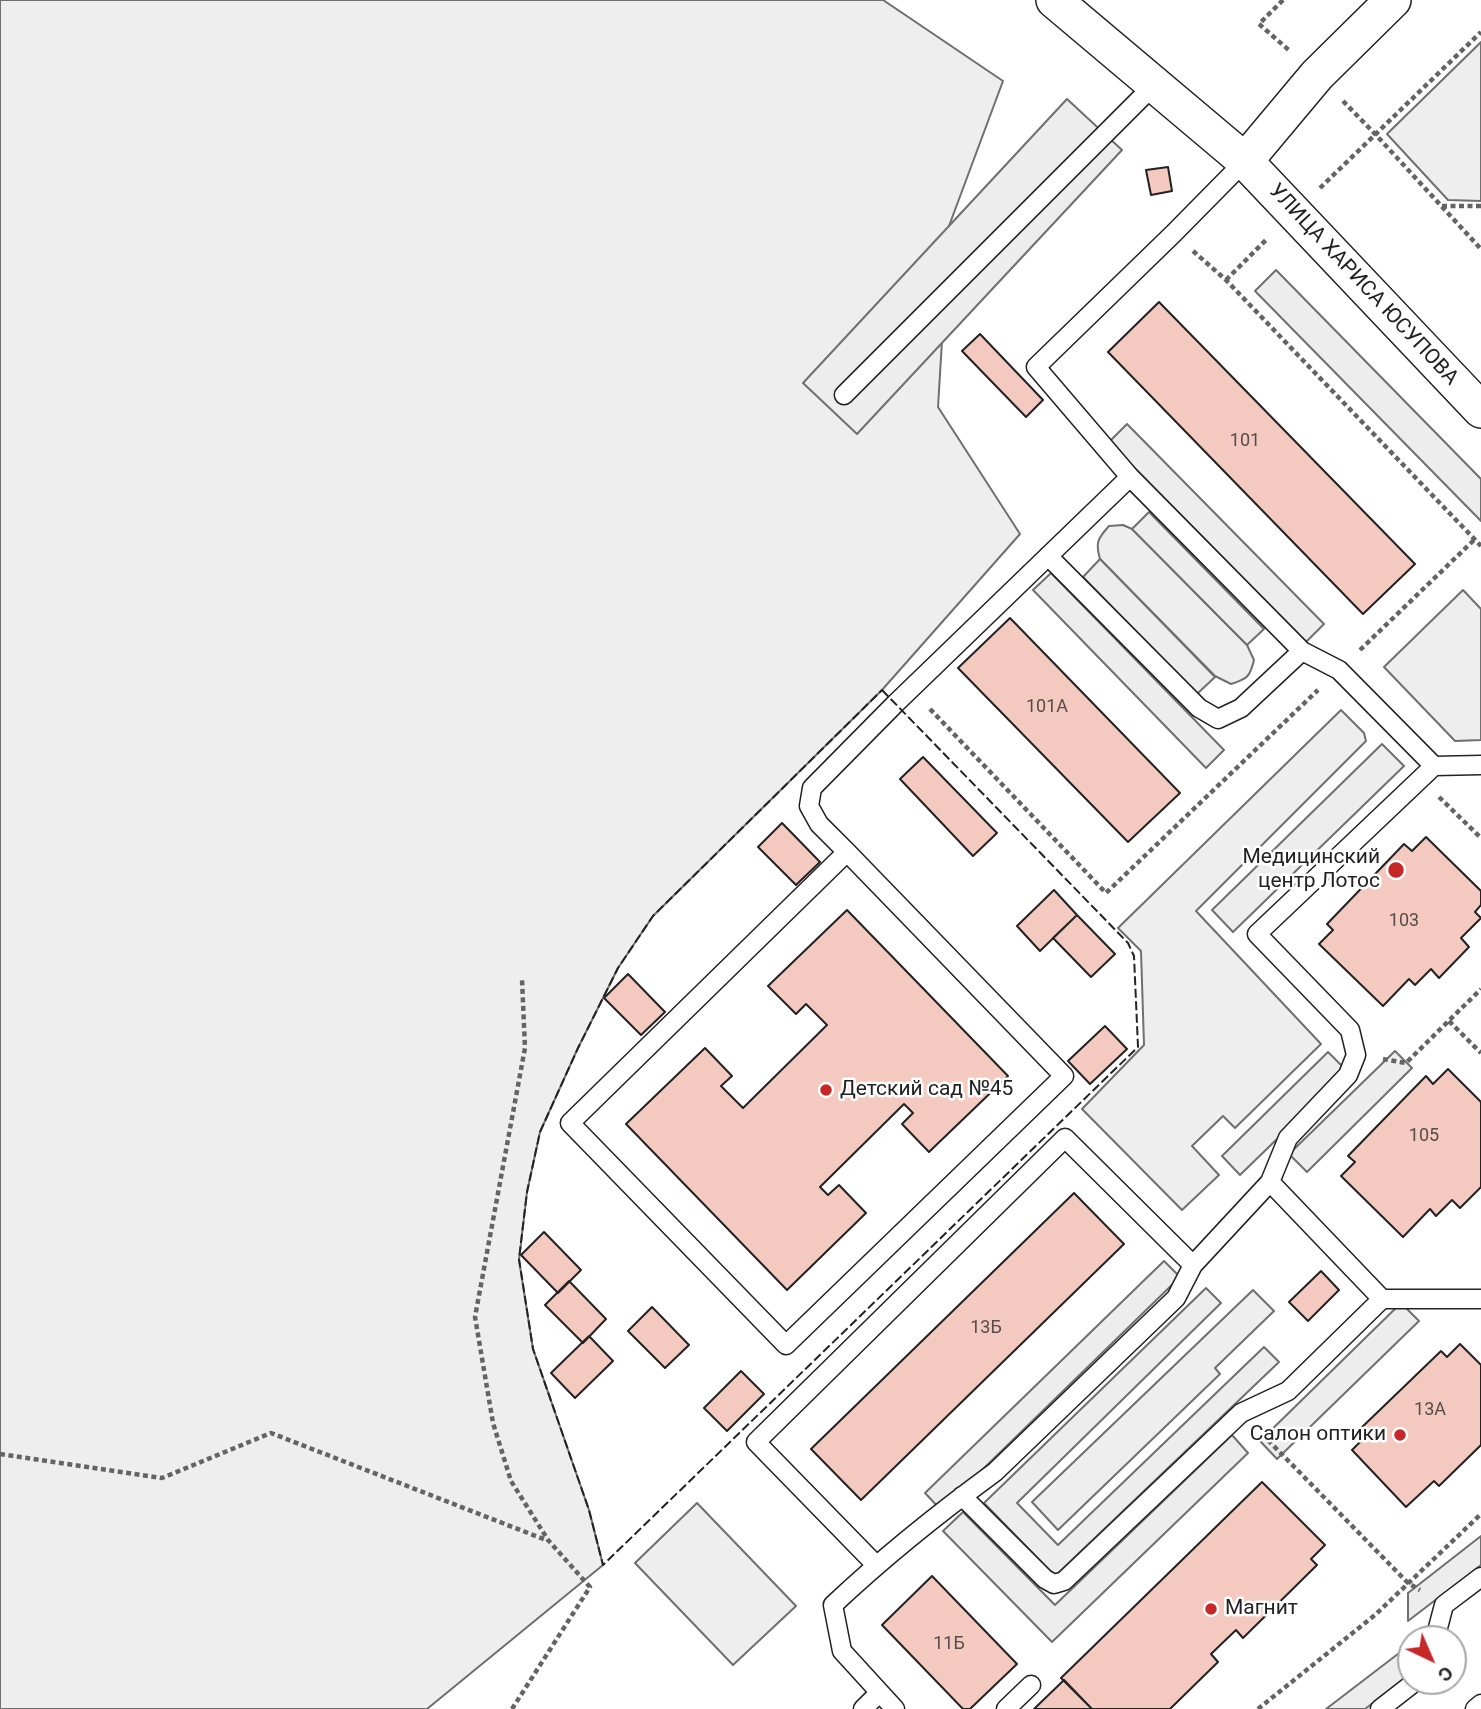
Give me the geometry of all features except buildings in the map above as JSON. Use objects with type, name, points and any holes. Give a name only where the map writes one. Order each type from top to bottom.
[{"type":"street","name":"УЛИЦА ХАРИСА ЮСУПОВА","points":[[1054,0],[1245,161],[1480,407]]},
{"type":"street","points":[[1245,161],[1317,75],[1393,0]]},
{"type":"lane","points":[[844,395],[1154,85]]},
{"type":"lane","points":[[1245,161],[1036,367],[1130,477],[1302,652],[1339,670],[1427,772]]},
{"type":"lane","points":[[848,852],[570,1123],[786,1345],[1064,1076],[848,852],[819,824],[809,806],[812,788],[1130,477]]},
{"type":"lane","points":[[1048,556],[1199,708],[1218,719],[1241,708],[1302,652]]},
{"type":"lane","points":[[895,1709],[842,1651],[833,1605],[876,1565],[995,1472],[1176,1297],[1192,1265],[1270,1182],[1289,1138],[1348,1075],[1356,1055],[1350,1030],[1257,934],[1427,772],[1481,765]]},
{"type":"lane","points":[[876,1565],[756,1442],[1065,1138],[1192,1265]]},
{"type":"lane","points":[[1270,1182],[1382,1299]]},
{"type":"lane","points":[[962,1496],[1045,1579],[1054,1584],[1065,1581],[1241,1413],[1288,1391],[1382,1299],[1481,1298]]},
{"type":"lane","points":[[1439,1625],[1444,1605],[1481,1577]]},
{"type":"lane","points":[[1006,1709],[1031,1685]]},
{"type":"lane","points":[[863,1709],[879,1693]]},
{"type":"lane","points":[[1380,1709],[1398,1695]]},
{"type":"lane","points":[[1475,1709],[1481,1704]]},
{"type":"path","points":[[1283,0],[1259,24],[1317,75],[1481,249]]},
{"type":"path","points":[[1226,280],[1481,32]]},
{"type":"path","points":[[1442,206],[1481,206]]},
{"type":"path","points":[[1173,234],[1226,280],[1481,546]]},
{"type":"path","points":[[911,689],[1107,893],[1475,539]]},
{"type":"path","points":[[1427,772],[1481,838]]},
{"type":"path","points":[[512,1709],[590,1587],[548,1540],[511,1481],[493,1423],[475,1317],[525,1048],[522,979]]},
{"type":"path","points":[[1356,1055],[1406,1063],[1481,989]]},
{"type":"path","points":[[1449,1021],[1481,1053]]},
{"type":"path","points":[[1241,1413],[1408,1583],[1444,1605]]},
{"type":"path","points":[[0,1454],[162,1478],[271,1433],[548,1540]]},
{"type":"path","points":[[1258,1709],[1375,1615],[1481,1514]]},
{"type":"shaded area","points":[[0,0],[883,0],[1003,81],[949,226],[938,407],[1020,534],[882,690],[653,916],[618,968],[540,1132],[527,1192],[519,1260],[533,1349],[589,1510],[603,1565],[427,1709],[0,1709]]},
{"type":"shaded area","points":[[1481,42],[1481,201],[1448,200],[1387,134]]},
{"type":"shaded area","points":[[1067,99],[1122,150],[857,434],[803,383]]},
{"type":"shaded area","points":[[1276,270],[1481,479],[1481,521],[1255,291]]},
{"type":"shaded area","points":[[1127,424],[1324,624],[1306,642],[1109,442]]},
{"type":"shaded area","points":[[1149,512],[1264,629],[1247,645],[1132,529]]},
{"type":"shaded area","points":[[1123,525],[1132,529],[1247,645],[1254,660],[1251,670],[1241,681],[1231,684],[1215,676],[1100,559],[1098,541],[1102,534],[1109,526]]},
{"type":"shaded area","points":[[1100,559],[1215,677],[1197,694],[1083,577]]},
{"type":"shaded area","points":[[1051,573],[1224,750],[1206,768],[1033,590]]},
{"type":"shaded area","points":[[1463,590],[1481,609],[1481,740],[1455,741],[1384,667]]},
{"type":"shaded area","points":[[1341,710],[1364,733],[1366,741],[1196,911],[1321,1044],[1235,1128],[1223,1116],[1192,1146],[1219,1175],[1182,1210],[1082,1109],[1144,1045],[1141,951],[1118,928]]},
{"type":"shaded area","points":[[1382,744],[1404,766],[1233,932],[1212,910]]},
{"type":"shaded area","points":[[1395,1051],[1412,1068],[1307,1172],[1289,1154]]},
{"type":"shaded area","points":[[1328,1052],[1347,1071],[1240,1175],[1222,1156]]},
{"type":"shaded area","points":[[1164,1261],[1180,1277],[941,1510],[925,1493]]},
{"type":"shaded area","points":[[1206,1288],[1221,1303],[1017,1503],[1058,1545],[1264,1347],[1279,1362],[1055,1576],[984,1503]]},
{"type":"shaded area","points":[[1253,1290],[1274,1311],[1215,1368],[1220,1374],[1058,1530],[1032,1502]]},
{"type":"shaded area","points":[[1401,1303],[1419,1321],[1277,1459],[1260,1441]]},
{"type":"shaded area","points":[[1232,1435],[1248,1453],[1052,1642],[943,1531],[963,1512],[1055,1605]]},
{"type":"shaded area","points":[[697,1503],[796,1606],[733,1665],[635,1563]]},
{"type":"shaded area","points":[[1481,1536],[1481,1565],[1408,1621],[1408,1593]]},
{"type":"shaded area","points":[[1397,1655],[1397,1685],[1365,1709],[1326,1709]]},
{"type":"fence","points":[[882,690],[1128,943],[1134,956],[1138,1047],[603,1565],[589,1510],[533,1349],[519,1259],[527,1192],[540,1132],[618,968],[653,916],[882,690]]},
{"type":"place","name":"Медицинский центр Лотос","points":[[1396,870]]},
{"type":"place","name":"Детский сад №45","points":[[826,1090]]},
{"type":"place","name":"Салон оптики","points":[[1400,1435]]},
{"type":"place","name":"Магнит","points":[[1211,1609]]}]
